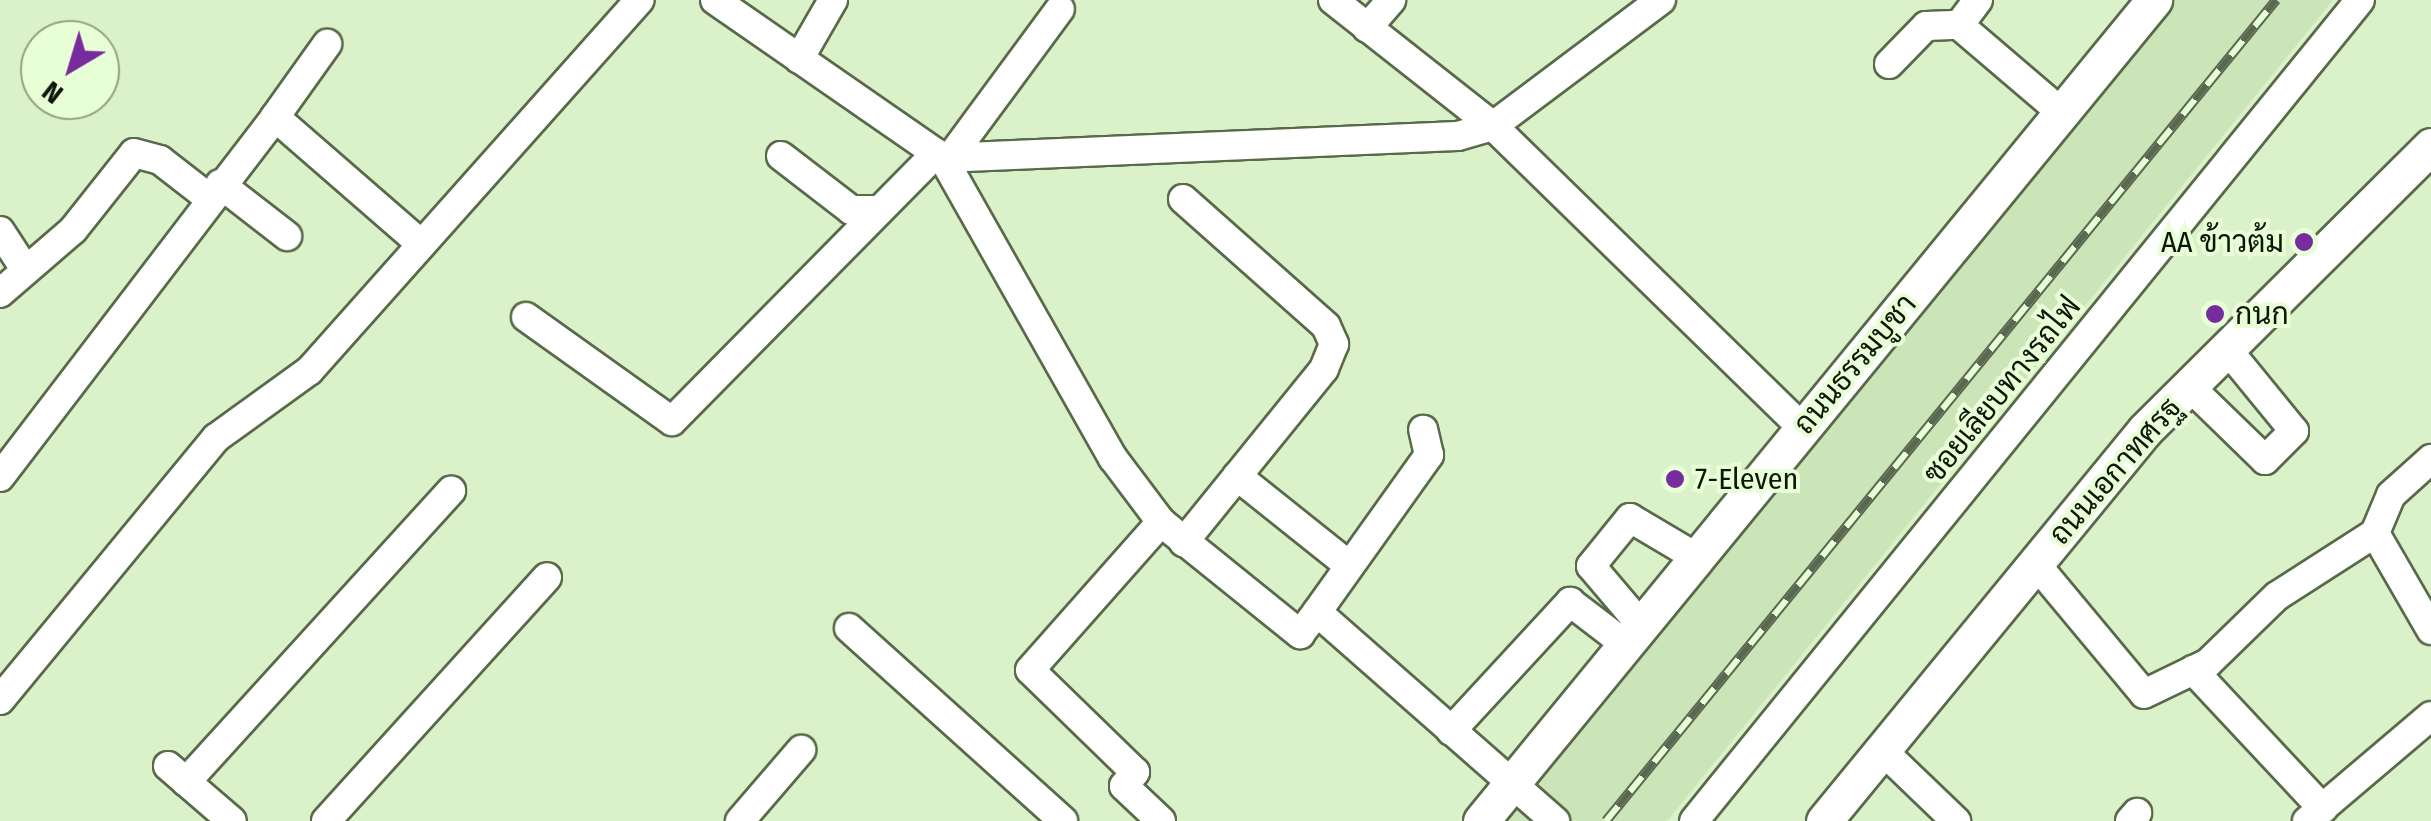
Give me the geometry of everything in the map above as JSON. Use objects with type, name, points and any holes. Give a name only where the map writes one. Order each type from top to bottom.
[{"type":"main road","name":"ถนนธรรมบูชา","points":[[1481,821],[2154,0]]},
{"type":"main road","name":"ถนนเอกาทศรฐ","points":[[1824,821],[2035,563],[2190,386],[2431,146]]},
{"type":"street","points":[[0,700],[216,438],[308,370],[640,0]]},
{"type":"street","points":[[715,0],[943,156],[1112,458],[1162,522],[1300,634],[1318,612],[1346,563],[1429,455],[1423,430]]},
{"type":"street","points":[[799,59],[834,0]]},
{"type":"street","points":[[1333,0],[1492,126],[1802,428]]},
{"type":"street","points":[[1367,28],[1390,0]]},
{"type":"street","points":[[943,156],[1399,145],[1492,126],[1661,0]]},
{"type":"street","points":[[1959,25],[1978,0]]},
{"type":"street","name":"ซอยเลียบทางรถไฟ","points":[[1694,821],[2360,0]]},
{"type":"street","points":[[526,317],[672,422],[878,210],[943,156],[1060,9]]},
{"type":"street","points":[[1889,64],[1926,26],[1959,25],[2062,113]]},
{"type":"street","points":[[0,478],[327,44]]},
{"type":"street","points":[[275,117],[422,244]]},
{"type":"street","points":[[0,294],[25,268],[73,230],[134,154],[160,160],[288,236]]},
{"type":"street","points":[[781,156],[851,210],[878,210]]},
{"type":"street","points":[[1184,198],[1326,326],[1334,344],[1184,542]]},
{"type":"street","points":[[0,232],[25,268]]},
{"type":"street","points":[[2190,386],[2266,460],[2294,432],[2227,349]]},
{"type":"street","points":[[2035,563],[2144,694],[2193,670],[2277,596],[2374,534],[2390,495],[2431,459]]},
{"type":"street","points":[[1237,476],[1346,563]]},
{"type":"street","points":[[232,821],[177,774],[451,492]]},
{"type":"street","points":[[1633,634],[1591,566],[1630,518],[1696,557]]},
{"type":"street","points":[[1161,821],[1124,786],[1135,772],[1030,670],[1162,522]]},
{"type":"street","points":[[2374,534],[2431,630]]},
{"type":"street","points":[[326,821],[547,576]]},
{"type":"street","points":[[1452,730],[1570,602],[1633,634]]},
{"type":"street","points":[[1318,612],[1555,821]]},
{"type":"street","points":[[849,628],[1063,821]]},
{"type":"street","points":[[2193,670],[2315,815],[2431,716]]},
{"type":"street","points":[[740,821],[801,750]]},
{"type":"street","points":[[1882,750],[1956,821]]},
{"type":"shaded area","points":[[2172,0],[2333,0],[1667,821],[1498,821]]},
{"type":"railway","points":[[1606,821],[2276,0]]},
{"type":"place","name":"AA ข้าวต้ม","points":[[2304,242]]},
{"type":"place","name":"กนก","points":[[2215,314]]},
{"type":"place","name":"7-Eleven","points":[[1675,479]]}]
